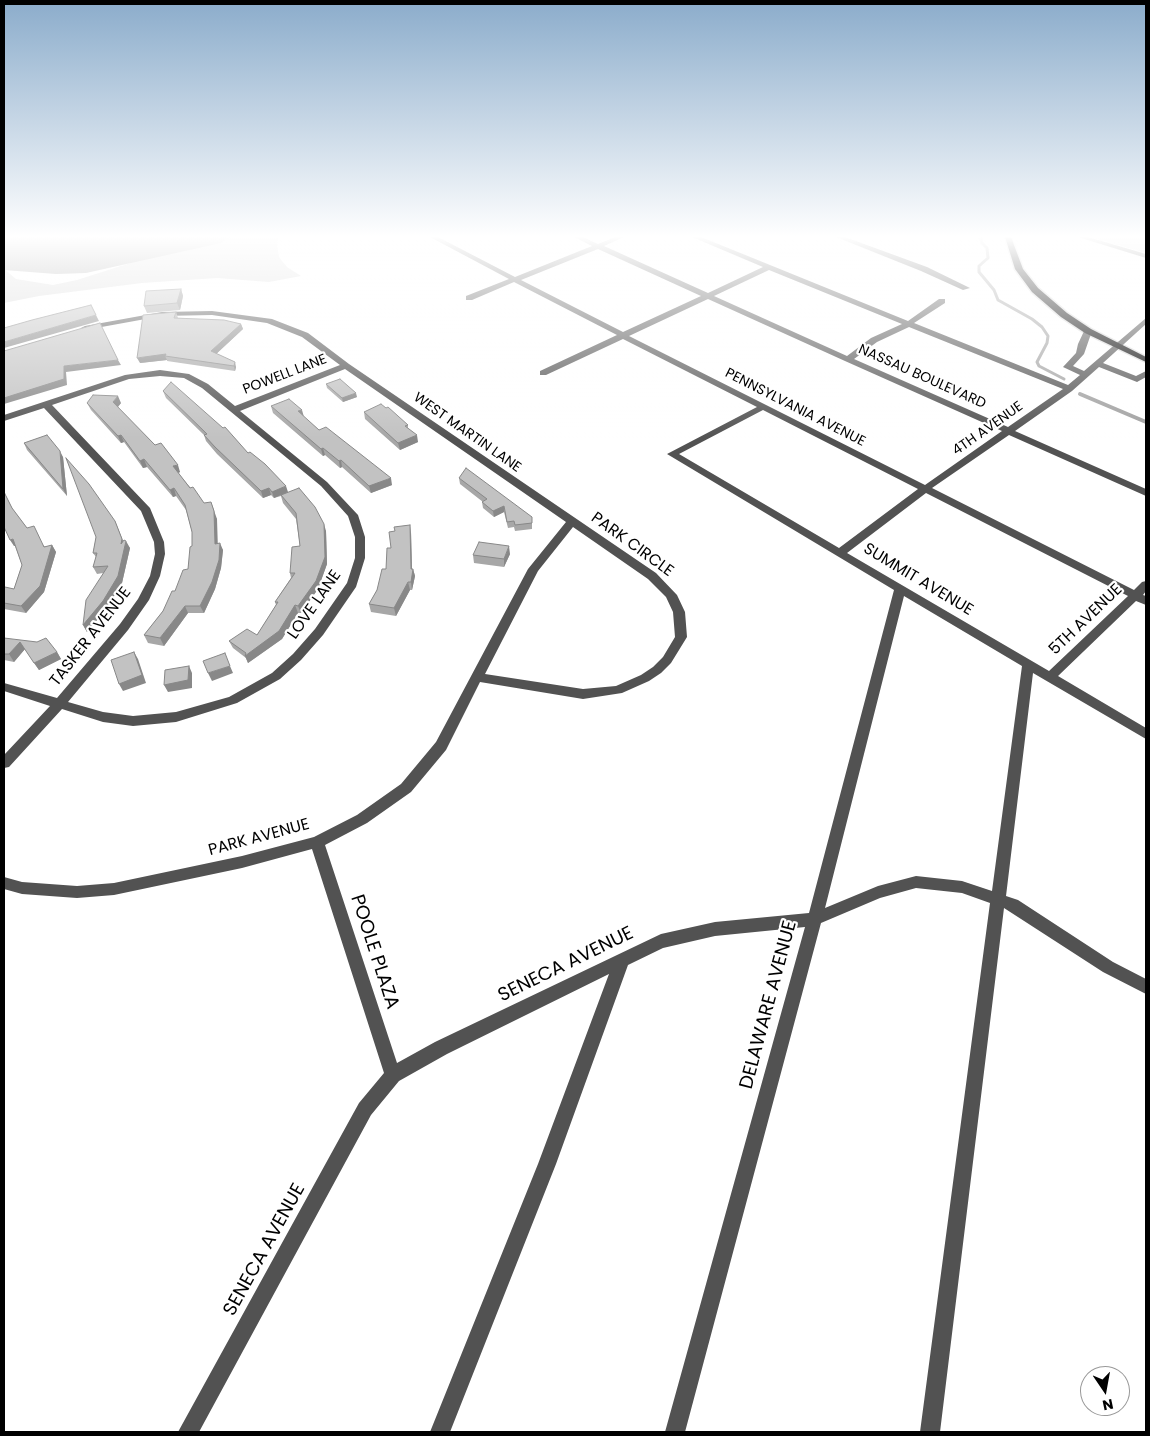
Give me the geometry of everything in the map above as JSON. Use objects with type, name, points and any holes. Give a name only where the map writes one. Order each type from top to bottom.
[{"type":"main road","points":[[1051,304],[1088,331],[1146,360]]},
{"type":"street","name":"PENNSYLVANIA AVENUE","points":[[560,304],[1146,601]]},
{"type":"street","points":[[542,373],[690,304]]},
{"type":"street","name":"NASSAU BOULEVARD","points":[[725,304],[1146,493]]},
{"type":"street","points":[[859,304],[1069,389]]},
{"type":"street","points":[[848,359],[874,340],[908,324],[938,304]]},
{"type":"street","name":"WEST MARTIN LANE","points":[[77,330],[119,320],[162,314],[212,313],[268,321],[305,335],[346,366],[572,522]]},
{"type":"street","name":"4TH AVENUE","points":[[840,553],[925,489],[1069,389],[1146,320]]},
{"type":"street","points":[[1085,374],[1067,367],[1080,354],[1088,331]]},
{"type":"street","points":[[1080,354],[1144,377]]},
{"type":"street","name":"POWELL LANE","points":[[234,410],[346,366]]},
{"type":"street","name":"LOVE LANE","points":[[4,418],[128,377],[171,374],[186,376],[198,382],[234,410],[324,484],[353,515],[360,538],[357,574],[319,632],[297,657],[262,686],[234,700],[176,717],[133,721],[103,717],[4,687]]},
{"type":"street","name":"TASKER AVENUE","points":[[4,763],[59,704],[124,627],[144,600],[155,576],[160,554],[159,542],[146,510],[46,404]]},
{"type":"street","name":"SUMMIT AVENUE","points":[[763,407],[672,454],[1146,734]]},
{"type":"street","name":"PARK AVENUE","points":[[4,884],[22,888],[77,892],[114,889],[242,862],[317,842],[362,819],[406,788],[440,746],[533,569],[572,522]]},
{"type":"street","name":"PARK CIRCLE","points":[[478,676],[563,692],[583,694],[602,692],[618,690],[645,678],[657,670],[673,652],[681,637],[682,628],[679,612],[670,595],[652,576],[572,522]]},
{"type":"street","name":"5TH AVENUE","points":[[1049,678],[1146,585]]},
{"type":"street","name":"DELAWARE AVENUE","points":[[675,1432],[815,918],[900,588]]},
{"type":"street","points":[[930,1432],[1028,665]]},
{"type":"street","name":"POOLE PLAZA","points":[[317,842],[393,1075]]},
{"type":"street","name":"SENECA AVENUE","points":[[188,1432],[365,1109],[393,1075],[441,1048],[661,941],[715,928],[815,918],[878,892],[916,882],[962,887],[1013,905],[1108,967],[1146,987]]},
{"type":"street","points":[[440,1432],[547,1164],[622,960]]},
{"type":"building","points":[[144,304],[166,304],[144,306]]},
{"type":"building","points":[[91,305],[96,315],[4,342],[4,328]]},
{"type":"building","points":[[176,312],[174,318],[224,320],[241,324],[211,351],[235,362],[234,366],[165,356],[166,354],[137,358],[143,315]]},
{"type":"building","points":[[100,323],[118,360],[64,366],[64,379],[4,398],[4,351]]},
{"type":"building","points":[[340,379],[356,393],[342,398],[326,384]]},
{"type":"building","points":[[171,382],[223,428],[225,427],[248,453],[250,452],[265,464],[286,486],[272,492],[269,488],[261,491],[215,447],[204,435],[207,434],[163,391]]},
{"type":"building","points":[[93,395],[118,396],[113,402],[155,445],[161,443],[178,465],[173,466],[190,488],[193,487],[204,503],[211,502],[214,511],[215,544],[220,543],[219,560],[212,582],[200,606],[185,606],[160,638],[144,635],[163,611],[172,591],[175,591],[183,570],[188,569],[190,547],[192,546],[192,532],[185,505],[174,488],[170,490],[144,459],[140,461],[121,435],[118,436],[87,403]]},
{"type":"building","points":[[289,399],[302,410],[298,411],[319,430],[326,427],[391,478],[369,486],[341,460],[339,461],[323,448],[321,449],[271,406]]},
{"type":"building","points":[[381,404],[386,408],[388,407],[408,425],[405,426],[417,435],[398,443],[364,412]]},
{"type":"building","points":[[47,435],[60,451],[63,489],[24,443]]},
{"type":"building","points":[[66,458],[89,484],[115,521],[122,539],[121,544],[124,540],[126,541],[118,576],[103,601],[83,625],[86,600],[108,566],[93,567],[97,553],[93,553],[96,537]]},
{"type":"building","points":[[466,468],[532,517],[532,523],[515,525],[514,521],[507,522],[504,506],[493,511],[482,502],[487,499],[459,478]]},
{"type":"building","points":[[299,488],[315,507],[324,524],[325,557],[316,581],[298,606],[295,605],[279,631],[245,656],[246,653],[229,641],[247,629],[257,635],[278,602],[275,602],[295,573],[290,573],[292,547],[300,546],[296,513],[281,495]]},
{"type":"building","points":[[5,494],[12,508],[27,528],[34,526],[44,547],[52,545],[40,586],[21,606],[4,603],[4,588],[14,589],[22,565],[13,539],[10,540],[4,527]]},
{"type":"building","points":[[410,525],[411,569],[413,569],[411,582],[408,582],[394,608],[369,604],[377,590],[382,569],[386,569],[387,548],[391,548],[389,532],[395,531],[394,527]]},
{"type":"building","points":[[479,542],[509,546],[504,559],[473,555]]},
{"type":"building","points":[[4,638],[37,642],[46,638],[57,652],[34,663],[20,642],[9,654],[4,654]]},
{"type":"building","points":[[134,652],[142,675],[119,684],[111,660]]},
{"type":"building","points":[[225,653],[230,666],[208,673],[203,661]]},
{"type":"building","points":[[189,666],[188,680],[164,685],[165,670]]},
{"type":"waterway","points":[[1005,304],[1042,327],[1048,336],[1047,343],[1037,362],[1039,366],[1064,379]]},
{"type":"waterway","points":[[1080,394],[1146,422]]}]
